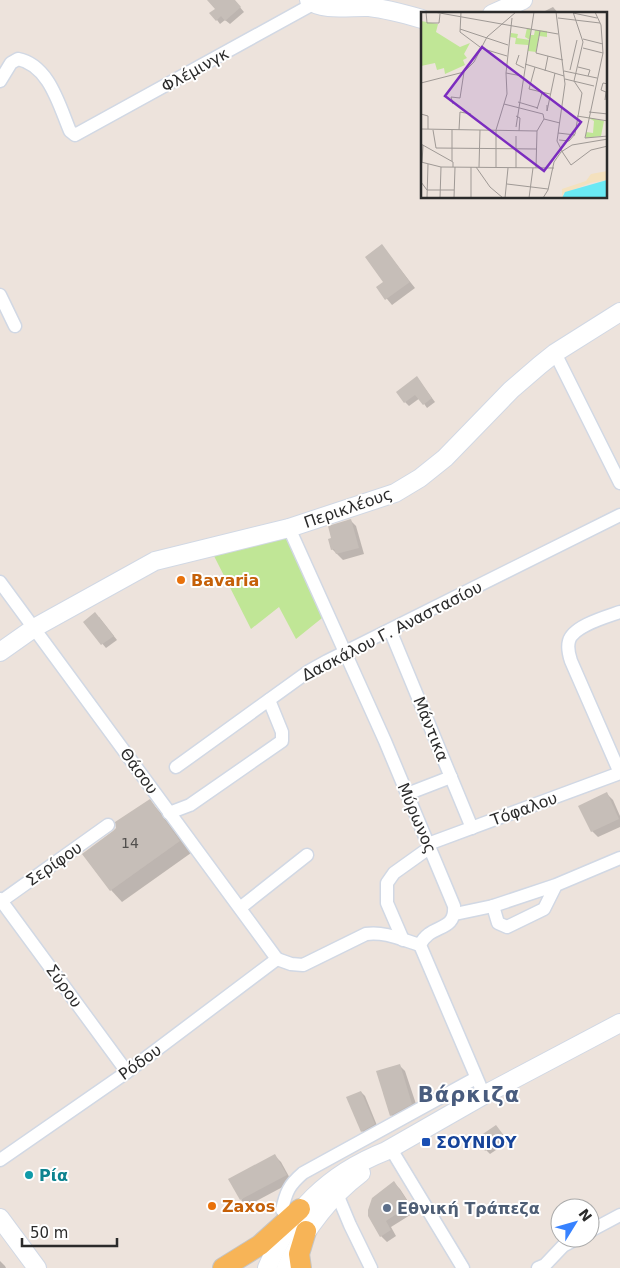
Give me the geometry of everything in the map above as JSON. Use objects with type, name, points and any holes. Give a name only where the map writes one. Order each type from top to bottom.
[{"type":"main road","points":[[223,1268],[260,1245],[291,1210]]},
{"type":"main road","points":[[301,1268],[299,1254],[306,1231]]},
{"type":"street","points":[[496,12],[523,0]]},
{"type":"street","name":"Φλέμινγκ","points":[[0,81],[10,63],[18,59],[27,61],[47,80],[70,131],[75,135],[175,82],[311,2],[339,8],[369,7],[421,18]]},
{"type":"street","points":[[0,294],[15,326]]},
{"type":"street","name":"Περικλέους","points":[[0,652],[34,628],[155,561],[289,528],[395,493],[420,478],[445,458],[511,390],[555,353],[620,312]]},
{"type":"street","points":[[555,353],[620,482]]},
{"type":"street","name":"Δασκάλου Γ. Αναστασίου","points":[[176,767],[309,671],[620,515]]},
{"type":"street","name":"Μύρωνος","points":[[289,528],[407,794],[454,906],[455,914]]},
{"type":"street","name":"Θάσου","points":[[0,582],[277,959]]},
{"type":"street","points":[[620,612],[577,630],[569,640],[568,647],[571,661],[620,773]]},
{"type":"street","name":"Μάντικα","points":[[390,630],[472,828]]},
{"type":"street","points":[[170,813],[190,805],[282,741],[282,732],[269,700]]},
{"type":"street","name":"Τόφαλου","points":[[403,940],[387,903],[387,883],[394,873],[428,846],[620,773]]},
{"type":"street","points":[[407,794],[451,777]]},
{"type":"street","name":"Σερίφου","points":[[0,901],[108,825]]},
{"type":"street","points":[[240,908],[307,855]]},
{"type":"street","points":[[484,1095],[420,945],[424,937],[450,923],[455,914],[493,906],[556,885],[620,858]]},
{"type":"street","points":[[493,906],[498,923],[507,927],[544,910],[556,885]]},
{"type":"street","name":"Σύρου","points":[[0,901],[127,1072]]},
{"type":"street","points":[[277,959],[291,964],[302,965],[366,934],[373,933],[420,945]]},
{"type":"street","name":"Ρόδου","points":[[0,1160],[127,1072],[277,959]]},
{"type":"street","points":[[291,1210],[323,1187],[372,1157],[389,1150],[484,1095],[620,1023]]},
{"type":"street","points":[[266,1268],[283,1236],[291,1210],[286,1192],[295,1180],[476,1078]]},
{"type":"street","points":[[286,1268],[306,1231],[337,1194],[389,1150]]},
{"type":"street","points":[[389,1150],[463,1268]]},
{"type":"street","points":[[337,1194],[350,1225],[372,1268]]},
{"type":"street","points":[[600,1226],[620,1215]]},
{"type":"street","points":[[0,1218],[37,1268]]},
{"type":"street","points":[[538,1268],[545,1265],[561,1248]]},
{"type":"green space","points":[[294,532],[327,614],[296,639],[279,607],[251,629],[213,554]]},
{"type":"building","points":[[207,0],[235,0],[241,7],[225,21],[221,16],[216,21],[209,13],[215,9]]},
{"type":"building","points":[[382,244],[410,282],[385,300],[376,287],[383,282],[365,257]]},
{"type":"building","points":[[417,376],[432,398],[423,405],[415,395],[404,403],[396,392]]},
{"type":"building","points":[[351,519],[359,548],[336,554],[334,549],[331,550],[328,539],[331,538],[328,526]]},
{"type":"building","points":[[95,612],[114,636],[101,645],[83,622]]},
{"type":"building","points":[[607,792],[619,819],[591,832],[578,806]]},
{"type":"building","points":[[150,799],[180,841],[110,891],[82,854],[113,831],[116,828],[115,822]]},
{"type":"building","points":[[400,1064],[412,1104],[390,1116],[376,1071]]},
{"type":"building","points":[[361,1091],[375,1124],[361,1132],[346,1097]]},
{"type":"building","points":[[496,1125],[505,1137],[485,1151],[477,1138]]},
{"type":"building","points":[[275,1154],[287,1175],[240,1200],[228,1179]]},
{"type":"building","name":"Εθνική Τράπεζα","points":[[394,1181],[410,1205],[386,1221],[391,1230],[380,1237],[368,1216],[368,1210],[372,1198]]},
{"type":"place","name":"Bavaria","points":[[181,580]]},
{"type":"place","name":"ΣΟΥΝΙΟΥ","points":[[426,1142]]},
{"type":"place","name":"Ρία","points":[[29,1175]]},
{"type":"place","name":"Zaxos","points":[[212,1206]]},
{"type":"place","name":"Εθνική Τράπεζα","points":[[387,1208]]},
{"type":"district","name":"Βάρκιζα","points":[[469,1095]]}]
